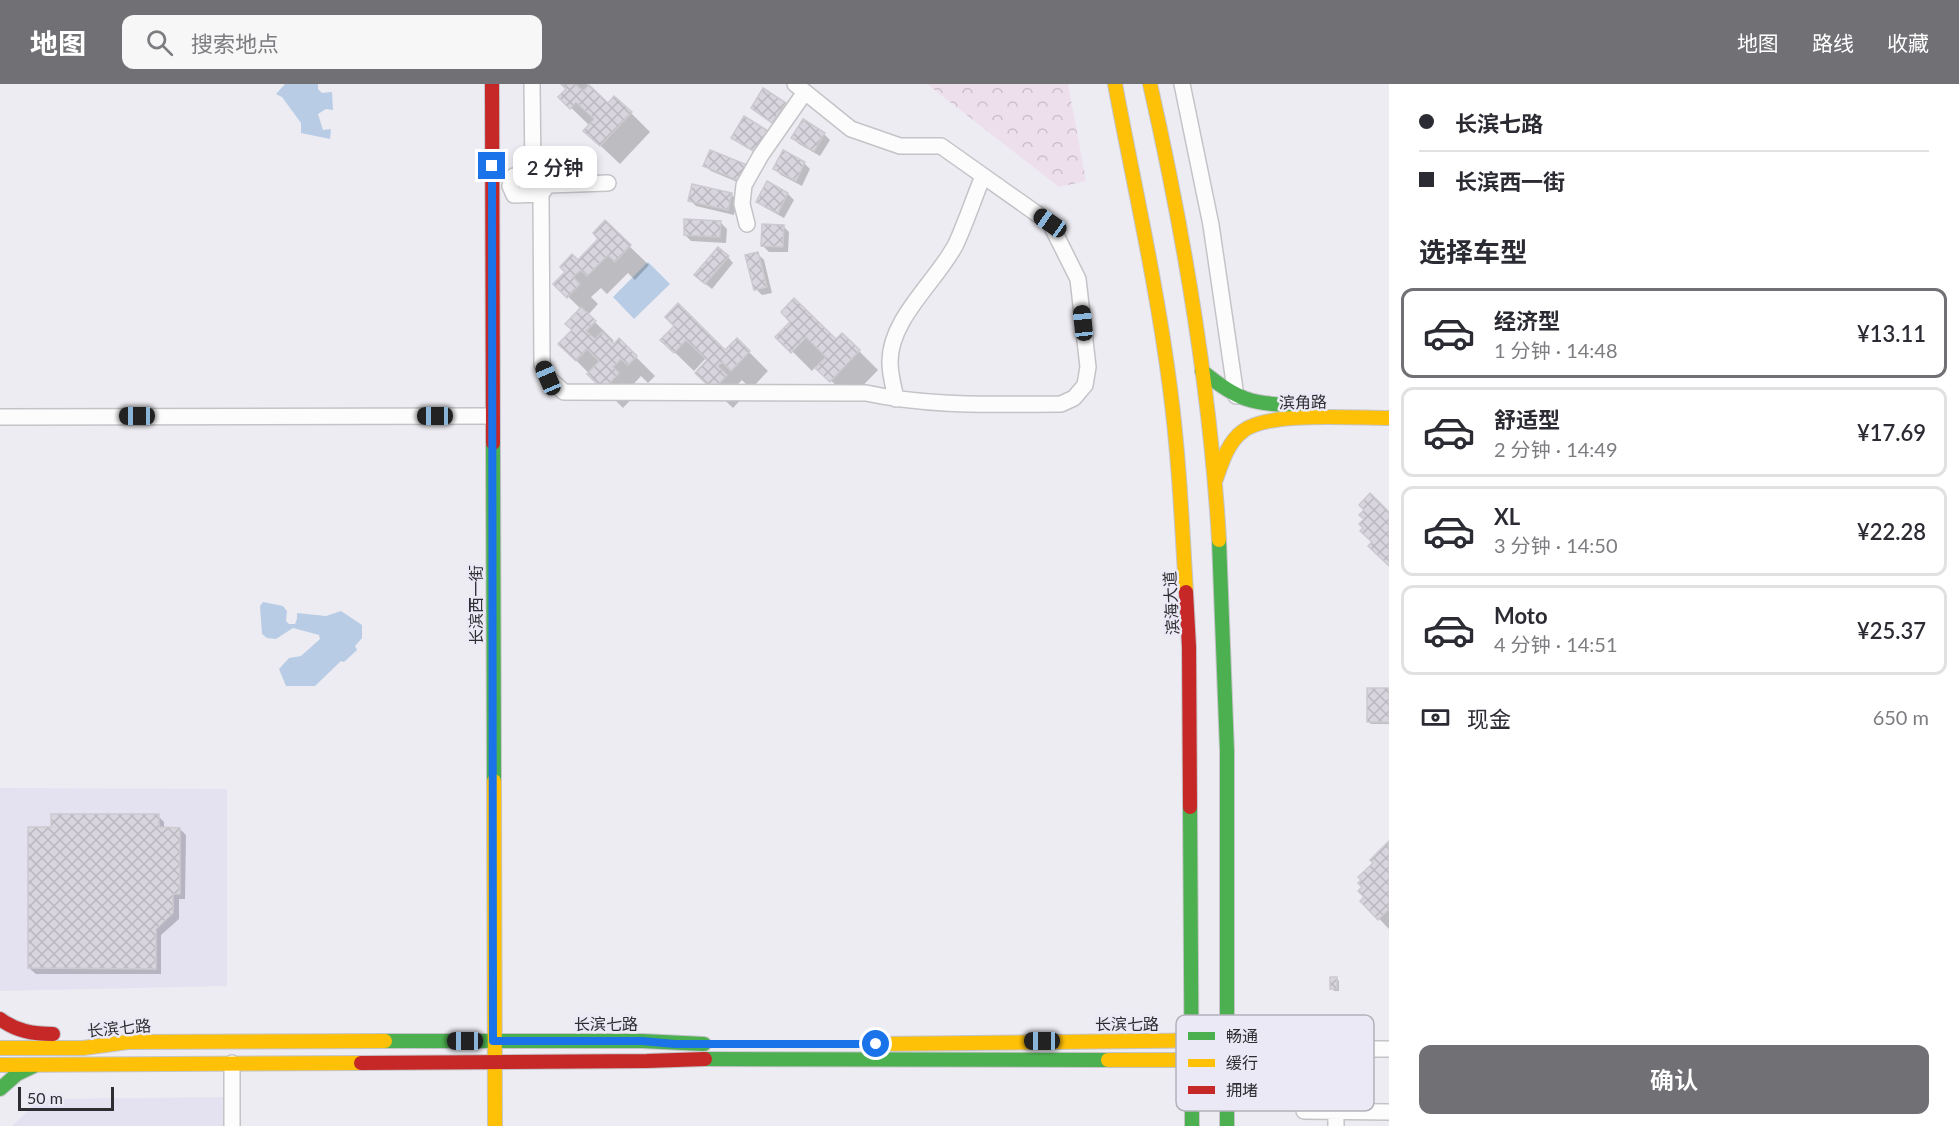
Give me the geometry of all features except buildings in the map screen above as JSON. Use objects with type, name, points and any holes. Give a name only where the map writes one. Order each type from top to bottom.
[{"type":"main road","name":"长滨西一街","points":[[481,84],[486,416],[487,1041],[485,1065],[495,1126]]},
{"type":"main road","name":"长滨西一街","points":[[486,416],[492,187],[492,84]]},
{"type":"main road","name":"滨海大道","points":[[1114,84],[1157,304],[1170,387],[1179,473],[1190,647],[1191,1015]]},
{"type":"main road","points":[[1150,84],[1183,239],[1215,482],[1225,673],[1227,1015]]},
{"type":"main road","name":"滨角路","points":[[1202,371],[1225,390],[1252,403],[1389,405]]},
{"type":"main road","name":"滨角路","points":[[1215,482],[1223,458],[1241,432],[1255,423],[1277,418],[1389,418]]},
{"type":"main road","points":[[0,1019],[24,1033],[77,1034],[128,1041]]},
{"type":"main road","name":"长滨七路","points":[[868,1044],[1176,1040]]},
{"type":"main road","name":"长滨七路","points":[[0,1048],[83,1048],[128,1041],[642,1041],[716,1044]]},
{"type":"main road","points":[[0,1065],[232,1063],[485,1065],[768,1058],[1176,1061]]},
{"type":"main road","points":[[0,1089],[11,1078],[34,1065]]},
{"type":"main road","name":"滨海大道","points":[[1192,1111],[1192,1126]]},
{"type":"street","points":[[532,84],[533,176]]},
{"type":"street","points":[[1182,84],[1211,225],[1236,396]]},
{"type":"street","points":[[608,183],[545,190],[514,195],[510,186],[514,177],[541,176],[545,190],[542,364],[548,378],[564,392],[866,393],[896,399],[942,403],[1061,404],[1074,399],[1085,385],[1088,368],[1078,279],[1050,223],[942,146],[900,146],[851,129],[800,88],[744,185],[742,204],[747,224]]},
{"type":"street","points":[[896,399],[889,362],[896,335],[912,304],[941,269],[956,244],[983,176]]},
{"type":"street","points":[[492,187],[510,186]]},
{"type":"street","points":[[0,417],[486,416]]},
{"type":"street","points":[[232,1063],[232,1126]]},
{"type":"street","points":[[1304,1111],[1336,1119],[1389,1112]]},
{"type":"shaded area","points":[[0,788],[227,789],[227,986],[0,991]]},
{"type":"shaded area","points":[[231,1097],[232,1126],[12,1126],[40,1099]]},
{"type":"green space","points":[[927,84],[1068,84],[1086,181],[1059,187]]},
{"type":"water","points":[[285,84],[318,84],[318,89],[322,93],[332,92],[333,110],[326,109],[318,114],[323,130],[331,129],[330,139],[301,133],[301,123],[282,97],[276,94]]},
{"type":"water","points":[[648,262],[670,284],[634,319],[613,297]]},
{"type":"water","points":[[263,602],[283,606],[287,611],[286,621],[289,624],[295,624],[297,613],[326,616],[341,611],[362,625],[362,638],[355,646],[357,650],[344,662],[341,661],[315,686],[286,686],[279,669],[289,658],[301,656],[320,639],[319,635],[293,628],[276,639],[267,638],[262,634],[260,606]]},
{"type":"traffic: fast","points":[[1202,371],[1225,389],[1246,399],[1269,404],[1298,405]]},
{"type":"traffic: fast","points":[[493,443],[494,781]]},
{"type":"traffic: fast","points":[[1219,540],[1227,751],[1227,1015]]},
{"type":"traffic: fast","points":[[1190,807],[1191,1015]]},
{"type":"traffic: fast","points":[[385,1041],[642,1041],[704,1044]]},
{"type":"traffic: fast","points":[[705,1059],[1108,1060]]},
{"type":"traffic: fast","points":[[0,1089],[17,1074],[34,1066]]},
{"type":"traffic: fast","points":[[1192,1111],[1192,1126]]},
{"type":"traffic: fast","points":[[1227,1111],[1227,1126]]},
{"type":"traffic: slow","points":[[1115,84],[1165,350],[1176,439],[1186,592]]},
{"type":"traffic: slow","points":[[1150,84],[1174,197],[1194,310],[1209,425],[1219,540]]},
{"type":"traffic: slow","points":[[1216,479],[1233,441],[1243,431],[1255,425],[1291,418],[1389,418]]},
{"type":"traffic: slow","points":[[494,781],[495,1126]]},
{"type":"traffic: slow","points":[[0,1048],[83,1048],[128,1042],[385,1041]]},
{"type":"traffic: slow","points":[[879,1044],[1176,1041]]},
{"type":"traffic: slow","points":[[1108,1060],[1176,1060]]},
{"type":"traffic: slow","points":[[0,1065],[361,1063]]},
{"type":"traffic: jam","points":[[492,84],[493,443]]},
{"type":"traffic: jam","points":[[1186,592],[1189,647],[1190,807]]},
{"type":"traffic: jam","points":[[0,1019],[25,1031],[53,1034]]},
{"type":"traffic: jam","points":[[361,1063],[705,1059]]},
{"type":"route","points":[[492,166],[493,1041],[876,1044]]}]
